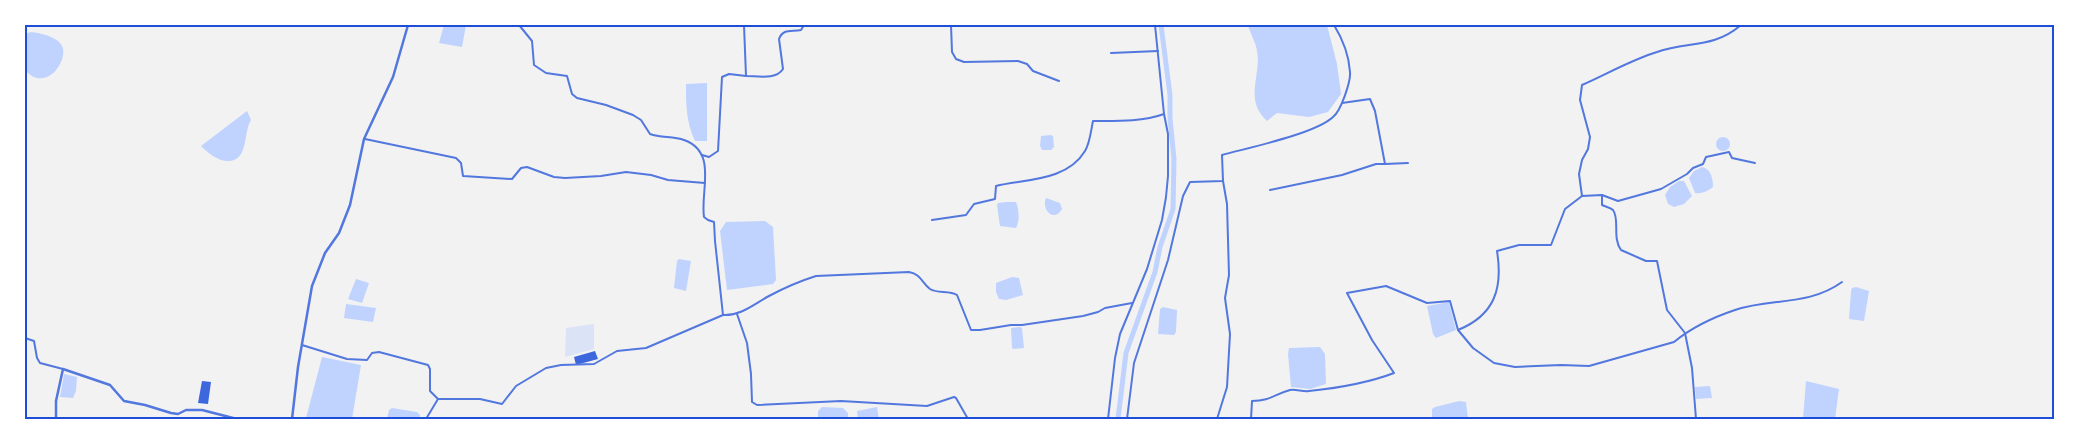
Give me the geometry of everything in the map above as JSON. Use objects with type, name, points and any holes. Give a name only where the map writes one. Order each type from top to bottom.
[{"type":"street","points":[[292,419],[312,286],[325,253],[339,233],[350,205],[364,139],[393,77],[408,25]]},
{"type":"street","points":[[519,25],[524,29],[532,42],[534,65],[546,73],[567,76],[572,94],[577,98],[619,109],[641,120],[647,132],[653,135],[682,139],[695,145],[702,154],[708,157],[718,151],[722,77],[729,74],[773,76],[782,72],[779,39],[785,31],[801,30],[804,25]]},
{"type":"street","points":[[744,25],[746,76]]},
{"type":"street","points":[[951,25],[952,52],[956,59],[964,62],[1018,61],[1027,64],[1033,71],[1059,81]]},
{"type":"street","points":[[1108,419],[1114,358],[1120,334],[1147,269],[1162,220],[1166,197],[1168,134],[1164,114],[1155,25]]},
{"type":"street","points":[[1216,419],[1227,387],[1230,334],[1225,298],[1229,275],[1227,204],[1223,181],[1222,155],[1285,138],[1327,122],[1334,117],[1342,103],[1350,73],[1343,44],[1334,25]]},
{"type":"street","points":[[1582,196],[1580,174],[1582,160],[1588,149],[1590,137],[1580,100],[1582,86],[1658,51],[1698,45],[1726,36],[1741,25]]},
{"type":"street","points":[[1111,53],[1158,51]]},
{"type":"street","points":[[1342,103],[1370,99],[1375,111],[1385,164]]},
{"type":"street","points":[[932,220],[966,215],[974,204],[995,199],[996,186],[1050,177],[1067,170],[1085,151],[1093,121],[1119,122],[1156,117],[1164,114]]},
{"type":"street","points":[[364,139],[456,158],[462,163],[463,176],[512,179],[521,168],[527,167],[554,177],[565,178],[601,176],[626,172],[651,175],[668,180],[705,183]]},
{"type":"street","points":[[1458,330],[1474,324],[1490,307],[1499,283],[1498,251],[1519,245],[1551,245],[1565,209],[1582,196],[1602,195],[1618,201],[1661,189],[1687,174],[1693,168],[1703,164],[1706,157],[1729,152],[1732,158],[1755,163]]},
{"type":"street","points":[[702,154],[705,183],[703,212],[704,217],[716,224],[715,241],[724,315]]},
{"type":"street","points":[[1270,190],[1342,175],[1376,164],[1408,163]]},
{"type":"street","points":[[1127,419],[1134,363],[1168,260],[1183,196],[1190,182],[1223,181]]},
{"type":"street","points":[[1602,195],[1602,205],[1611,208],[1614,214],[1616,236],[1621,250],[1646,261],[1658,261],[1667,310],[1684,333],[1692,368],[1696,419]]},
{"type":"street","points":[[302,345],[354,361],[367,360],[372,353],[379,352],[428,365],[430,368],[430,390],[438,399],[480,400],[502,404],[516,386],[546,368],[561,365],[594,364],[610,353],[634,348],[646,348],[724,315],[737,314],[801,280],[816,276],[916,273],[929,288],[957,295],[970,330],[1083,316],[1105,308],[1132,303]]},
{"type":"street","points":[[1251,419],[1252,401],[1266,401],[1290,390],[1308,391],[1369,381],[1394,373],[1372,340],[1347,293],[1386,286],[1427,303],[1450,300],[1458,330],[1474,348],[1494,363],[1515,367],[1589,366],[1674,342],[1684,333],[1735,310],[1828,292],[1842,282]]},
{"type":"street","points":[[737,314],[747,343],[752,374],[752,402],[757,405],[841,401],[927,406],[954,397],[968,419]]},
{"type":"street","points":[[25,338],[34,341],[37,358],[40,363],[110,385],[124,401],[171,413],[178,414],[186,410],[202,410],[237,419]]},
{"type":"street","points":[[56,419],[58,392],[63,369]]},
{"type":"street","points":[[426,419],[438,399]]},
{"type":"shaded area","points":[[594,324],[594,349],[565,357],[566,328]]},
{"type":"water","points":[[444,25],[466,25],[462,47],[439,43]]},
{"type":"water","points":[[1248,25],[1327,25],[1337,64],[1341,94],[1328,112],[1309,117],[1277,113],[1267,121],[1260,113],[1256,104],[1255,87],[1258,60],[1255,44]]},
{"type":"water","points":[[31,32],[53,38],[62,46],[62,59],[59,66],[48,77],[33,76],[25,70],[25,34]]},
{"type":"water","points":[[707,83],[707,141],[695,141],[688,120],[686,84]]},
{"type":"water","points":[[247,111],[251,120],[242,151],[235,160],[221,160],[201,146]]},
{"type":"water","points":[[1041,136],[1053,136],[1054,147],[1051,150],[1042,150],[1040,146]]},
{"type":"water","points":[[1720,137],[1726,137],[1730,144],[1726,151],[1720,151],[1716,147],[1716,141]]},
{"type":"water","points":[[1702,167],[1709,172],[1713,187],[1704,192],[1695,193],[1689,178],[1694,171]]},
{"type":"water","points":[[1679,181],[1684,181],[1692,196],[1684,204],[1674,207],[1668,204],[1665,195],[1670,187]]},
{"type":"water","points":[[1046,198],[1060,203],[1062,209],[1059,213],[1052,215],[1049,213],[1045,207]]},
{"type":"water","points":[[1016,202],[1019,215],[1016,228],[1000,226],[997,205],[998,203]]},
{"type":"water","points":[[765,221],[773,227],[776,280],[773,284],[727,290],[720,231],[726,222]]},
{"type":"water","points":[[679,259],[691,261],[686,291],[674,288],[677,261]]},
{"type":"water","points":[[1012,277],[1019,278],[1023,295],[1006,300],[999,299],[996,292],[996,283]]},
{"type":"water","points":[[356,279],[369,283],[362,303],[348,299]]},
{"type":"water","points":[[1856,287],[1869,291],[1864,321],[1849,319],[1851,291],[1852,288]]},
{"type":"water","points":[[1449,302],[1456,330],[1436,338],[1433,334],[1427,306]]},
{"type":"water","points":[[346,304],[376,308],[373,322],[344,318]]},
{"type":"water","points":[[1163,307],[1177,310],[1176,332],[1174,335],[1158,334],[1160,309]]},
{"type":"water","points":[[1011,328],[1022,328],[1024,348],[1014,349],[1012,348]]},
{"type":"water","points":[[1320,347],[1325,354],[1326,384],[1310,389],[1291,387],[1289,348]]},
{"type":"water","points":[[322,357],[361,365],[352,419],[306,418]]},
{"type":"water","points":[[64,374],[77,377],[76,391],[73,398],[60,397]]},
{"type":"water","points":[[1806,381],[1839,389],[1835,419],[1803,419]]},
{"type":"water","points":[[1710,386],[1712,398],[1696,399],[1695,387]]},
{"type":"water","points":[[1459,401],[1466,402],[1468,419],[1432,419],[1432,409],[1435,407]]},
{"type":"water","points":[[822,407],[843,408],[848,413],[848,419],[818,419],[818,411]]},
{"type":"water","points":[[877,407],[879,419],[858,419],[857,411]]},
{"type":"water","points":[[392,408],[417,412],[420,415],[419,419],[387,419],[389,410]]},
{"type":"building","points":[[595,351],[598,359],[576,365],[574,357]]},
{"type":"building","points":[[202,381],[211,382],[208,404],[198,403]]},
{"type":"waterway","points":[[1118,419],[1126,353],[1155,272],[1160,247],[1173,209],[1174,159],[1170,95],[1161,25]]}]
